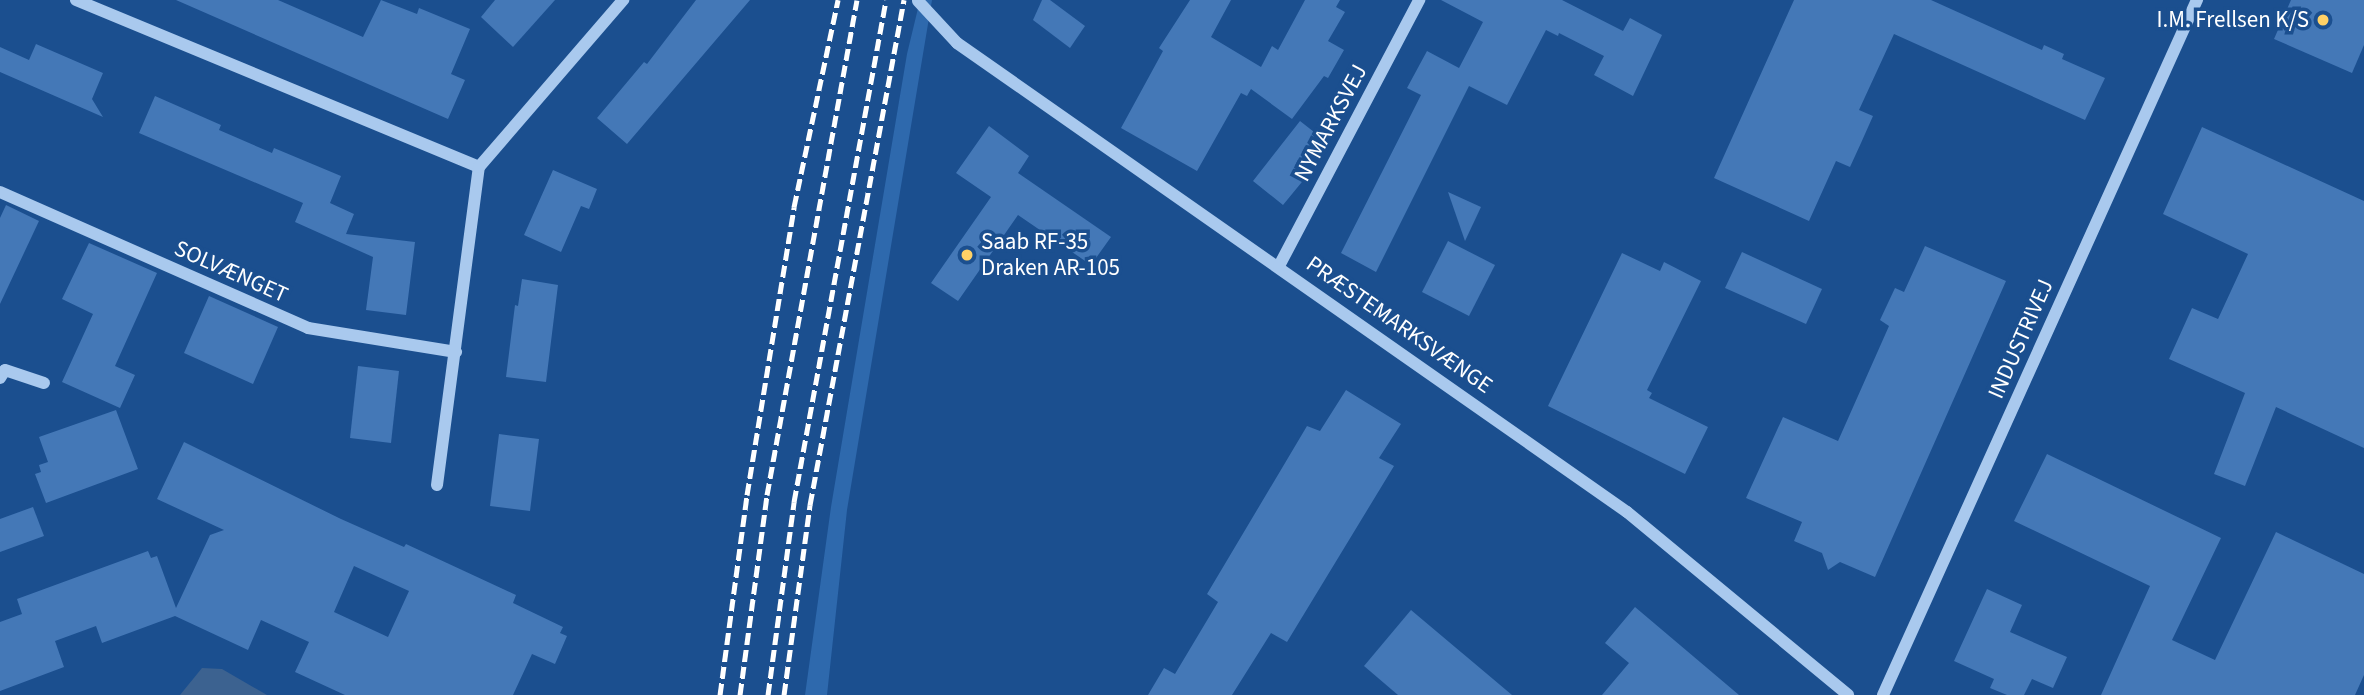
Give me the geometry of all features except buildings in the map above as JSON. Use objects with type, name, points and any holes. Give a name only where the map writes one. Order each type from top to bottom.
[{"type":"street","points":[[76,0],[479,167]]},
{"type":"street","points":[[438,485],[479,167],[623,0]]},
{"type":"street","name":"NYMARKSVEJ","points":[[1279,266],[1419,0]]},
{"type":"street","name":"INDUSTRIVEJ","points":[[1882,695],[2197,0]]},
{"type":"street","name":"PRÆSTEMARKSVÆNGE","points":[[918,1],[957,43],[1627,512],[1848,695]]},
{"type":"street","name":"SOLVÆNGET","points":[[0,192],[308,328],[456,352]]},
{"type":"street","points":[[0,378],[5,370],[44,383]]},
{"type":"shaded area","points":[[920,0],[932,0],[847,510],[827,695],[805,695],[831,507],[907,54]]},
{"type":"shaded area","points":[[202,668],[222,669],[267,695],[180,695]]},
{"type":"railway","points":[[720,695],[747,495],[794,207],[838,0]]},
{"type":"railway","points":[[740,695],[767,495],[857,0]]},
{"type":"railway","points":[[768,695],[794,502],[886,0]]},
{"type":"railway","points":[[784,695],[810,505],[904,0]]},
{"type":"place","name":"I.M. Frellsen K/S","points":[[2323,20]]},
{"type":"place","name":"Saab RF-35 Draken AR-105","points":[[967,255]]}]
